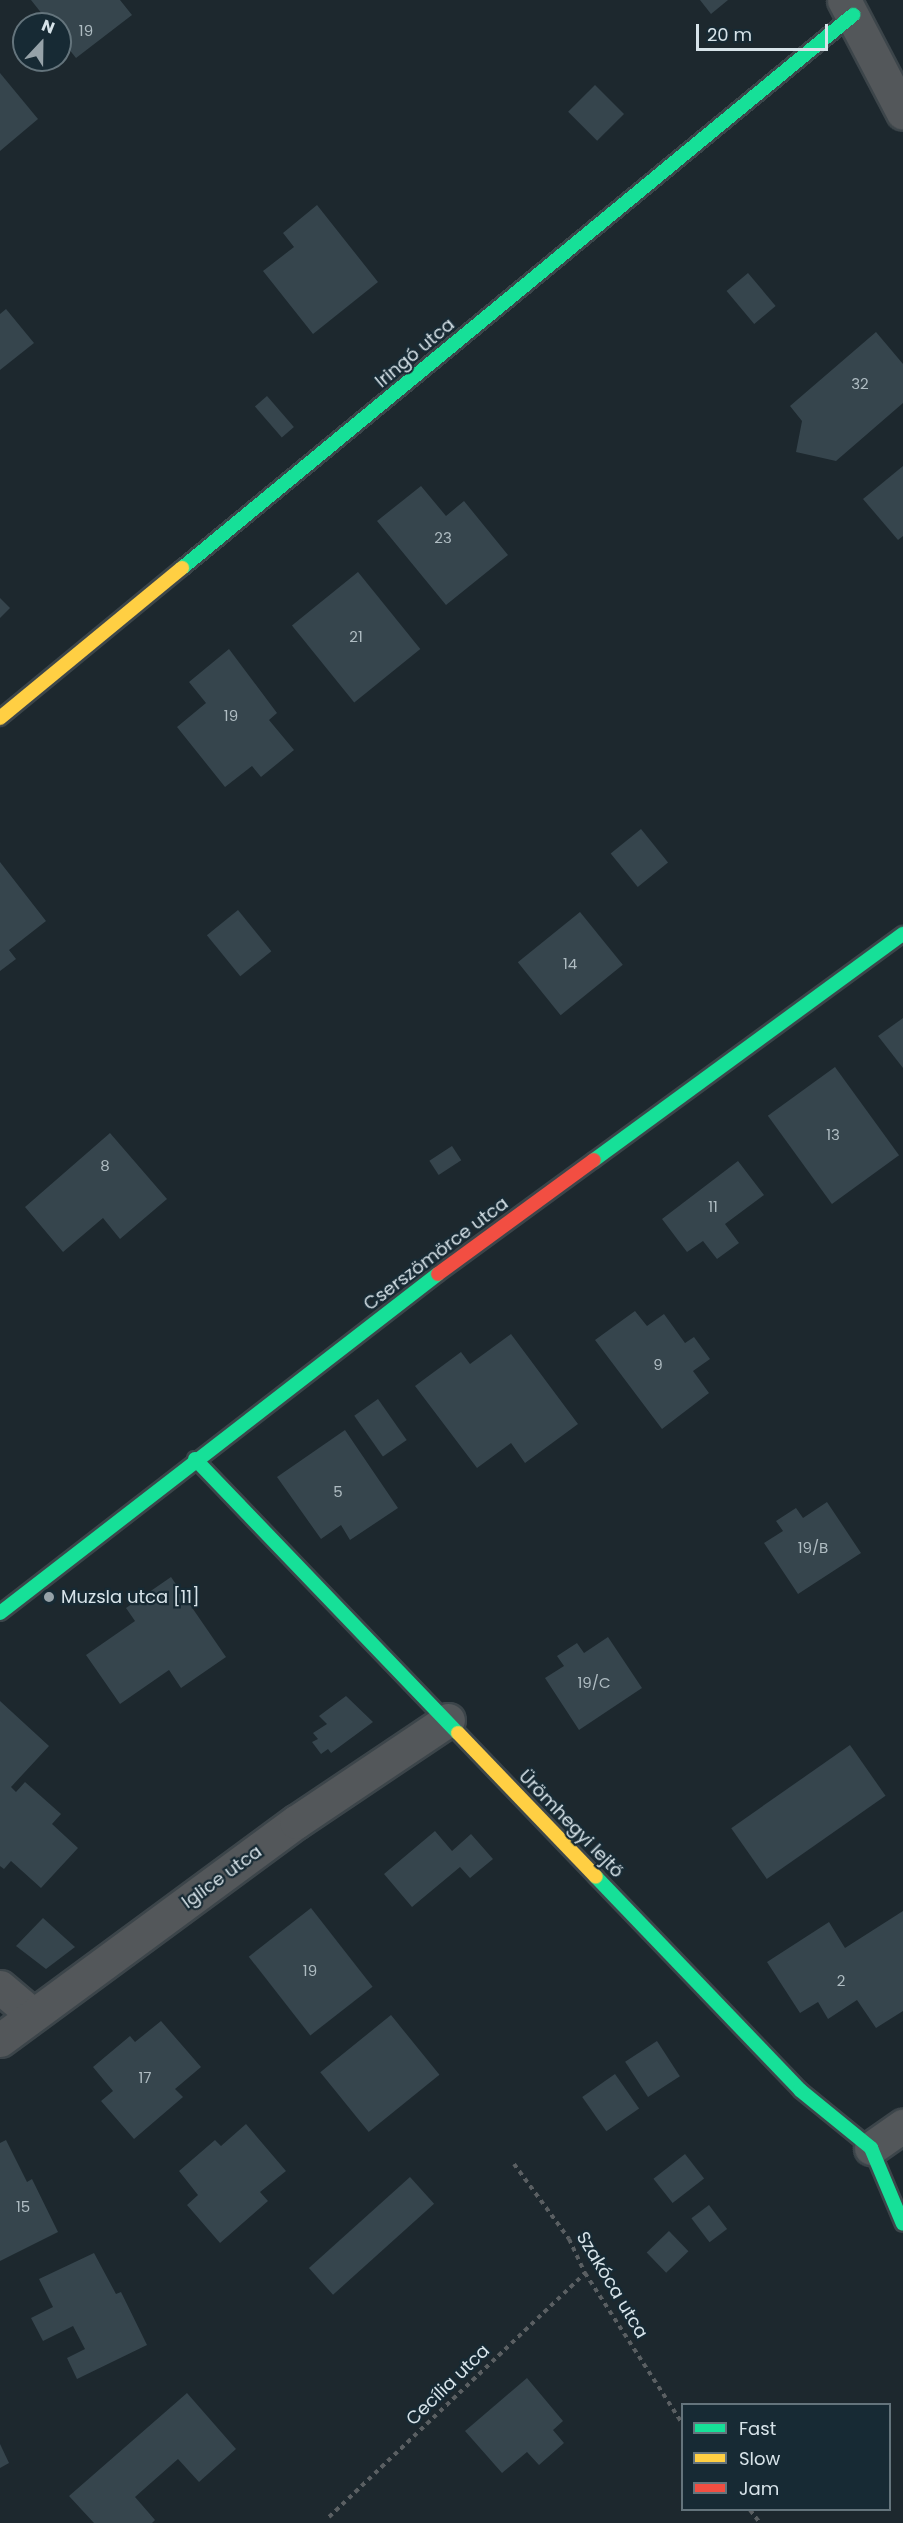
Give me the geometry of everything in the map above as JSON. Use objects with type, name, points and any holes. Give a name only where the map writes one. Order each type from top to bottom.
[{"type":"street","points":[[848,8],[903,113]]},
{"type":"street","name":"Iringó utca","points":[[0,718],[848,8]]},
{"type":"street","name":"Cserszömörce utca","points":[[0,1613],[195,1459],[444,1270],[903,934]]},
{"type":"street","name":"Ürömhegyi lejtő","points":[[195,1459],[448,1720],[800,2090],[871,2148],[903,2224]]},
{"type":"street","name":"Iglice utca","points":[[0,2040],[296,1822],[448,1720]]},
{"type":"street","points":[[0,1987],[33,2015]]},
{"type":"street","points":[[871,2148],[903,2126]]},
{"type":"path","name":"Szakóca utca","points":[[514,2164],[569,2239],[585,2272],[681,2421]]},
{"type":"path","name":"Cecília utca","points":[[329,2517],[585,2272]]},
{"type":"path","points":[[751,2511],[760,2523]]},
{"type":"building","points":[[31,0],[120,0],[132,15],[76,58],[72,53],[72,12],[40,12]]},
{"type":"building","points":[[700,0],[728,0],[711,14]]},
{"type":"building","points":[[0,73],[38,119],[0,151]]},
{"type":"building","points":[[595,85],[624,114],[597,141],[568,112]]},
{"type":"building","points":[[317,205],[378,282],[313,334],[263,271],[294,247],[283,233]]},
{"type":"building","points":[[748,273],[776,306],[754,324],[727,291]]},
{"type":"building","points":[[6,309],[34,343],[0,370],[0,314]]},
{"type":"building","points":[[876,332],[903,364],[903,403],[836,461],[796,452],[802,421],[790,406]]},
{"type":"building","points":[[267,396],[294,427],[282,437],[255,406]]},
{"type":"building","points":[[903,466],[903,536],[898,540],[863,499]]},
{"type":"building","points":[[421,486],[446,516],[464,501],[508,555],[446,605],[377,521]]},
{"type":"building","points":[[358,572],[420,649],[354,702],[292,625]]},
{"type":"building","points":[[0,598],[10,608],[0,618]]},
{"type":"building","points":[[229,649],[277,713],[269,720],[294,750],[261,777],[252,766],[225,787],[177,727],[206,703],[189,682]]},
{"type":"building","points":[[641,829],[668,862],[638,887],[611,854]]},
{"type":"building","points":[[0,862],[46,921],[9,950],[16,959],[0,971]]},
{"type":"building","points":[[238,910],[271,951],[240,976],[207,935]]},
{"type":"building","points":[[580,912],[623,965],[561,1015],[518,962]]},
{"type":"building","points":[[903,1018],[903,1068],[878,1036]]},
{"type":"building","points":[[835,1067],[899,1155],[832,1204],[768,1116]]},
{"type":"building","points":[[110,1133],[167,1199],[120,1239],[103,1218],[63,1252],[25,1207]]},
{"type":"building","points":[[452,1146],[461,1160],[439,1175],[429,1161]]},
{"type":"building","points":[[738,1161],[764,1195],[725,1224],[739,1243],[717,1259],[703,1241],[687,1252],[662,1219]]},
{"type":"building","points":[[635,1311],[647,1326],[664,1314],[685,1343],[694,1337],[710,1359],[693,1371],[709,1393],[662,1429],[595,1340]]},
{"type":"building","points":[[511,1334],[578,1424],[525,1463],[511,1443],[477,1468],[415,1386],[461,1352],[470,1364]]},
{"type":"building","points":[[378,1399],[407,1440],[383,1457],[354,1416]]},
{"type":"building","points":[[345,1430],[398,1508],[350,1540],[341,1525],[321,1539],[277,1477]]},
{"type":"building","points":[[827,1502],[861,1553],[798,1594],[764,1543],[783,1531],[776,1521],[796,1508],[803,1518]]},
{"type":"building","points":[[171,1577],[226,1657],[181,1688],[169,1670],[120,1704],[86,1655],[135,1621],[126,1608]]},
{"type":"building","points":[[608,1637],[642,1688],[579,1730],[545,1678],[564,1666],[557,1656],[577,1643],[584,1653]]},
{"type":"building","points":[[346,1696],[373,1722],[331,1753],[328,1749],[321,1754],[312,1742],[318,1739],[313,1733],[327,1724],[319,1716]]},
{"type":"building","points":[[0,1701],[49,1746],[11,1787],[16,1792],[25,1782],[61,1814],[52,1824],[78,1848],[41,1888],[11,1861],[4,1869],[0,1866]]},
{"type":"building","points":[[850,1745],[886,1796],[767,1879],[731,1828]]},
{"type":"building","points":[[435,1831],[452,1851],[471,1834],[493,1859],[470,1878],[460,1867],[412,1907],[384,1874]]},
{"type":"building","points":[[311,1908],[373,1987],[310,2035],[249,1957]]},
{"type":"building","points":[[903,1911],[903,2011],[876,2028],[857,2000],[828,2019],[818,2002],[800,2013],[767,1962],[829,1922],[845,1948]]},
{"type":"building","points":[[43,1918],[75,1947],[46,1969],[16,1946]]},
{"type":"building","points":[[391,2015],[439,2075],[369,2132],[320,2072]]},
{"type":"building","points":[[161,2021],[201,2067],[175,2089],[183,2097],[134,2139],[101,2101],[113,2091],[93,2067],[130,2036],[135,2042]]},
{"type":"building","points":[[657,2041],[680,2076],[648,2097],[625,2062]]},
{"type":"building","points":[[615,2074],[639,2108],[606,2131],[582,2097]]},
{"type":"building","points":[[246,2124],[286,2171],[260,2192],[268,2201],[220,2243],[187,2205],[198,2195],[179,2171],[215,2140],[221,2146]]},
{"type":"building","points":[[6,2140],[27,2182],[32,2179],[58,2232],[0,2261],[0,2143]]},
{"type":"building","points":[[685,2154],[704,2178],[673,2203],[653,2179]]},
{"type":"building","points":[[410,2177],[434,2204],[333,2295],[309,2268]]},
{"type":"building","points":[[709,2205],[727,2229],[709,2242],[691,2218]]},
{"type":"building","points":[[669,2231],[688,2251],[666,2273],[647,2253]]},
{"type":"building","points":[[94,2253],[116,2294],[121,2292],[147,2345],[77,2379],[67,2358],[85,2349],[73,2326],[43,2341],[31,2318],[53,2307],[39,2279]]},
{"type":"building","points":[[527,2378],[563,2421],[553,2430],[564,2443],[539,2465],[527,2452],[502,2473],[465,2431]]},
{"type":"building","points":[[187,2393],[236,2449],[199,2482],[178,2459],[135,2497],[155,2520],[152,2523],[94,2523],[69,2496]]},
{"type":"building","points":[[0,2444],[9,2463],[0,2468]]},
{"type":"traffic: fast","points":[[182,568],[853,15]]},
{"type":"traffic: fast","points":[[594,1160],[903,934]]},
{"type":"traffic: fast","points":[[0,1613],[438,1274]]},
{"type":"traffic: fast","points":[[195,1459],[458,1733]]},
{"type":"traffic: fast","points":[[596,1877],[800,2090],[871,2148],[903,2224]]},
{"type":"traffic: slow","points":[[0,718],[182,568]]},
{"type":"traffic: slow","points":[[458,1733],[596,1877]]},
{"type":"traffic: jam","points":[[438,1274],[594,1160]]},
{"type":"place","name":"Muzsla utca [11]","points":[[49,1597]]}]
